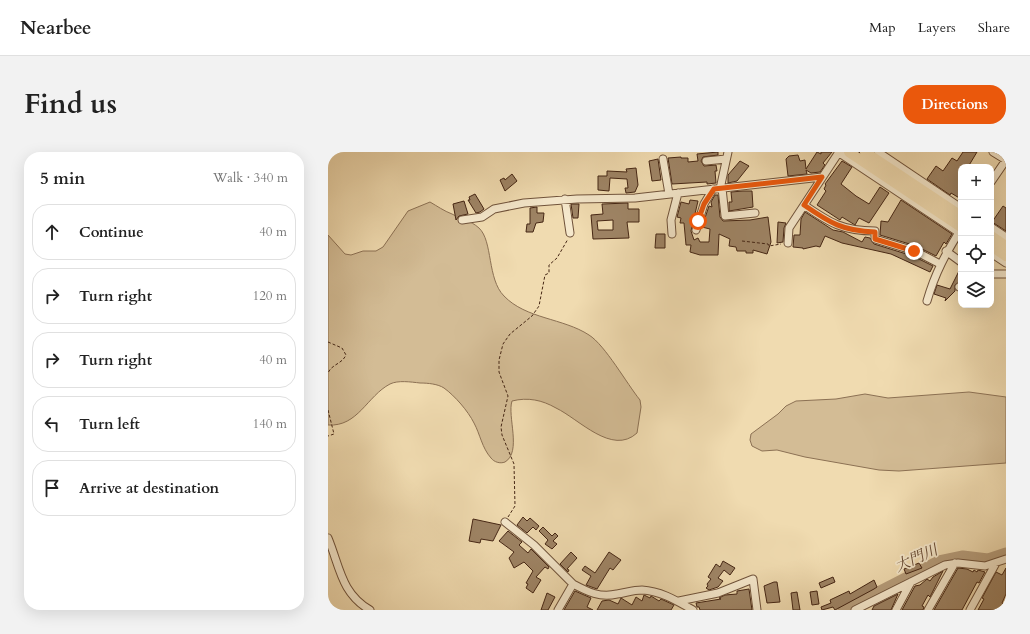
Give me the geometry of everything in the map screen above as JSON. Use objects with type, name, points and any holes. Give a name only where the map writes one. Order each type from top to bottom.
[{"type":"highway","points":[[849,152],[958,229]]},
{"type":"highway","points":[[865,152],[958,214]]},
{"type":"highway","points":[[994,238],[1006,246]]},
{"type":"highway","points":[[994,248],[1006,256]]},
{"type":"street","points":[[788,243],[789,228],[838,152],[958,229]]},
{"type":"street","points":[[878,152],[958,206]]},
{"type":"street","points":[[993,152],[1006,160],[994,178]]},
{"type":"street","points":[[696,230],[704,204],[718,189],[727,156],[706,161]]},
{"type":"street","points":[[663,160],[669,194]]},
{"type":"street","points":[[462,220],[482,217],[500,207],[524,203],[565,199],[635,198],[822,177]]},
{"type":"street","points":[[718,189],[725,216],[755,212]]},
{"type":"street","points":[[672,234],[671,220],[678,193]]},
{"type":"street","points":[[565,199],[570,233]]},
{"type":"street","points":[[804,205],[843,228],[856,231],[875,232],[875,239],[914,251],[940,264]]},
{"type":"street","points":[[994,229],[1006,236]]},
{"type":"street","points":[[927,301],[940,264],[946,251],[958,233]]},
{"type":"street","points":[[946,251],[958,260]]},
{"type":"street","points":[[994,255],[1006,263]]},
{"type":"street","points":[[994,274],[1006,274]]},
{"type":"street","points":[[505,522],[534,545],[573,584],[601,596],[640,590],[663,594],[678,604],[693,610]]},
{"type":"street","points":[[328,538],[338,561],[341,578],[348,591],[354,598],[370,610]]},
{"type":"street","points":[[855,610],[939,568],[955,563],[985,566],[1006,559]]},
{"type":"street","points":[[928,610],[955,563]]},
{"type":"street","points":[[970,610],[996,563]]},
{"type":"street","points":[[678,604],[718,593],[753,578],[757,610]]},
{"type":"street","points":[[896,610],[912,582]]},
{"type":"street","points":[[558,610],[573,584]]},
{"type":"path","points":[[505,522],[515,506],[514,464],[502,435],[501,426],[508,396],[499,372],[499,360],[503,344],[510,334],[532,316],[539,306],[545,275],[549,273],[549,265],[557,258],[567,244],[570,233]]},
{"type":"path","points":[[742,241],[768,244],[769,246],[788,243]]},
{"type":"path","points":[[328,342],[342,348],[346,355],[343,361],[331,367],[328,373]]},
{"type":"path","points":[[328,410],[334,434],[328,436]]},
{"type":"shaded area","points":[[430,202],[479,228],[483,234],[489,251],[492,270],[499,289],[513,304],[534,314],[579,329],[589,335],[602,347],[640,400],[641,407],[637,433],[627,439],[617,440],[606,438],[585,427],[551,405],[529,399],[512,401],[511,415],[513,450],[510,457],[505,462],[501,463],[492,459],[485,450],[471,418],[457,399],[448,391],[436,385],[405,382],[393,383],[382,389],[362,410],[347,421],[328,425],[328,235],[345,254],[351,255],[363,251],[376,251],[383,247],[408,211]]},
{"type":"shaded area","points":[[969,392],[1006,397],[1006,463],[899,471],[879,470],[805,457],[777,450],[762,451],[752,446],[750,440],[751,434],[778,414],[786,406],[796,401],[836,399],[865,394],[888,398]]},
{"type":"building","points":[[718,152],[718,155],[703,157],[701,161],[704,166],[716,165],[716,183],[707,184],[707,182],[672,184],[668,158],[681,157],[688,158],[688,162],[698,161],[697,154]]},
{"type":"building","points":[[817,152],[821,154],[821,152],[832,152],[823,163],[825,165],[820,172],[811,173],[806,170],[807,174],[788,176],[786,159],[789,156],[798,155],[800,161],[805,160],[806,169]]},
{"type":"building","points":[[963,152],[977,152],[970,164],[958,164],[958,197],[951,193],[950,195],[927,179],[936,166],[943,171],[952,158],[957,161]]},
{"type":"building","points":[[658,159],[661,180],[652,181],[649,161]]},
{"type":"building","points":[[740,161],[749,166],[737,181],[728,183],[728,175]]},
{"type":"building","points":[[842,161],[852,167],[841,184],[856,196],[869,204],[880,187],[889,193],[869,223],[859,218],[855,225],[842,217],[840,220],[817,205],[826,191],[824,189],[825,184]]},
{"type":"building","points":[[636,168],[638,185],[635,192],[626,193],[625,188],[628,188],[627,179],[610,178],[609,191],[598,190],[598,176],[607,176],[607,171],[627,172],[626,169]]},
{"type":"building","points":[[512,174],[517,181],[505,191],[500,180],[504,178],[505,180]]},
{"type":"building","points":[[752,191],[753,207],[729,211],[729,202],[732,202],[731,192]]},
{"type":"building","points":[[475,194],[484,209],[476,213],[468,200],[470,200],[469,197]]},
{"type":"building","points":[[715,195],[718,195],[720,217],[723,221],[750,220],[768,217],[771,242],[767,254],[753,250],[753,253],[737,251],[736,247],[729,246],[730,239],[719,234],[718,255],[700,255],[690,252],[691,245],[686,245],[684,223],[680,223],[681,218],[677,217],[681,202],[689,204],[690,200],[698,201],[691,231],[694,240],[698,238],[700,242],[709,242],[710,229],[702,227],[709,206],[712,207],[711,202]]},
{"type":"building","points":[[901,200],[952,234],[946,244],[944,242],[936,256],[916,246],[880,235],[881,221],[888,222]]},
{"type":"building","points":[[464,201],[468,214],[459,216],[456,220],[453,204]]},
{"type":"building","points":[[628,203],[628,209],[639,209],[639,222],[627,222],[629,238],[593,239],[591,215],[603,214],[602,204]],"holes":[[[613,220],[613,230],[598,230],[597,221]]]},
{"type":"building","points":[[571,204],[579,204],[578,218],[573,218]]},
{"type":"building","points":[[1003,206],[1006,208],[1006,231],[994,223],[994,219]]},
{"type":"building","points":[[537,207],[537,213],[544,213],[543,222],[536,223],[533,232],[526,232],[527,224],[530,224],[530,208]]},
{"type":"building","points":[[805,212],[833,230],[843,232],[862,242],[865,237],[870,238],[874,244],[913,256],[933,266],[930,272],[891,254],[842,243],[825,236],[820,247],[816,246],[803,249],[793,247],[794,235],[800,235],[801,219]]},
{"type":"building","points":[[778,222],[786,223],[783,242],[777,243]]},
{"type":"building","points":[[656,234],[665,234],[665,248],[655,248]]},
{"type":"building","points":[[958,273],[958,283],[955,285],[955,291],[945,301],[946,298],[934,294],[937,285],[950,289]]},
{"type":"building","points":[[523,517],[527,521],[530,518],[539,526],[536,530],[533,527],[527,533],[517,525]]},
{"type":"building","points":[[473,519],[501,525],[493,541],[481,539],[480,543],[469,541]]},
{"type":"building","points":[[543,527],[552,536],[555,533],[558,536],[553,541],[557,544],[552,549],[545,544],[548,540],[539,531]]},
{"type":"building","points":[[508,531],[522,542],[519,545],[528,553],[531,549],[549,567],[548,569],[545,567],[536,577],[541,580],[533,593],[526,588],[528,584],[526,583],[533,571],[524,562],[514,568],[509,558],[514,552],[499,541]]},
{"type":"building","points":[[571,552],[577,558],[567,569],[569,570],[568,572],[560,564]]},
{"type":"building","points":[[609,552],[621,560],[613,570],[610,568],[597,589],[586,585],[591,576],[582,570],[585,566],[595,573]]},
{"type":"building","points":[[723,561],[735,568],[730,575],[724,570],[718,578],[723,581],[718,587],[709,590],[706,588],[711,579],[708,577],[716,564],[720,567]]},
{"type":"building","points":[[919,563],[922,568],[906,574],[904,569]]},
{"type":"building","points":[[958,568],[967,569],[973,572],[974,570],[977,572],[978,570],[985,572],[979,583],[977,582],[962,610],[934,610]]},
{"type":"building","points":[[1006,568],[1006,594],[1002,603],[1006,606],[1005,610],[978,610],[984,599],[982,598],[996,572],[1002,575]]},
{"type":"building","points":[[943,571],[930,597],[928,595],[922,606],[924,607],[923,610],[902,610],[915,586],[920,585],[927,579],[930,581],[933,577]]},
{"type":"building","points":[[833,577],[835,582],[821,588],[819,583]]},
{"type":"building","points":[[874,580],[877,587],[874,589],[835,610],[833,607],[822,610],[821,607],[831,603],[830,600],[849,591],[850,594]]},
{"type":"building","points":[[777,582],[780,602],[767,603],[764,586]]},
{"type":"building","points":[[749,589],[752,610],[700,610],[699,607],[697,607],[696,603],[721,599],[719,598],[725,595],[737,594],[737,591]]},
{"type":"building","points":[[575,591],[591,598],[587,607],[593,610],[564,610]]},
{"type":"building","points":[[817,591],[819,604],[812,605],[810,592]]},
{"type":"building","points":[[797,592],[800,610],[793,610],[791,593]]},
{"type":"building","points":[[547,593],[555,597],[548,610],[541,610]]},
{"type":"building","points":[[898,594],[891,610],[872,610],[874,606]]},
{"type":"building","points":[[644,595],[650,598],[651,596],[659,601],[661,599],[674,605],[671,610],[597,610],[602,601],[609,600],[618,604],[621,598],[632,605],[636,597],[642,601]]},
{"type":"waterway","name":"大門川","points":[[843,610],[939,561],[963,556],[988,559],[1006,553]]},
{"type":"route","points":[[698,221],[704,204],[714,189],[822,177],[804,205],[843,228],[856,231],[875,232],[875,239],[914,251]]}]
